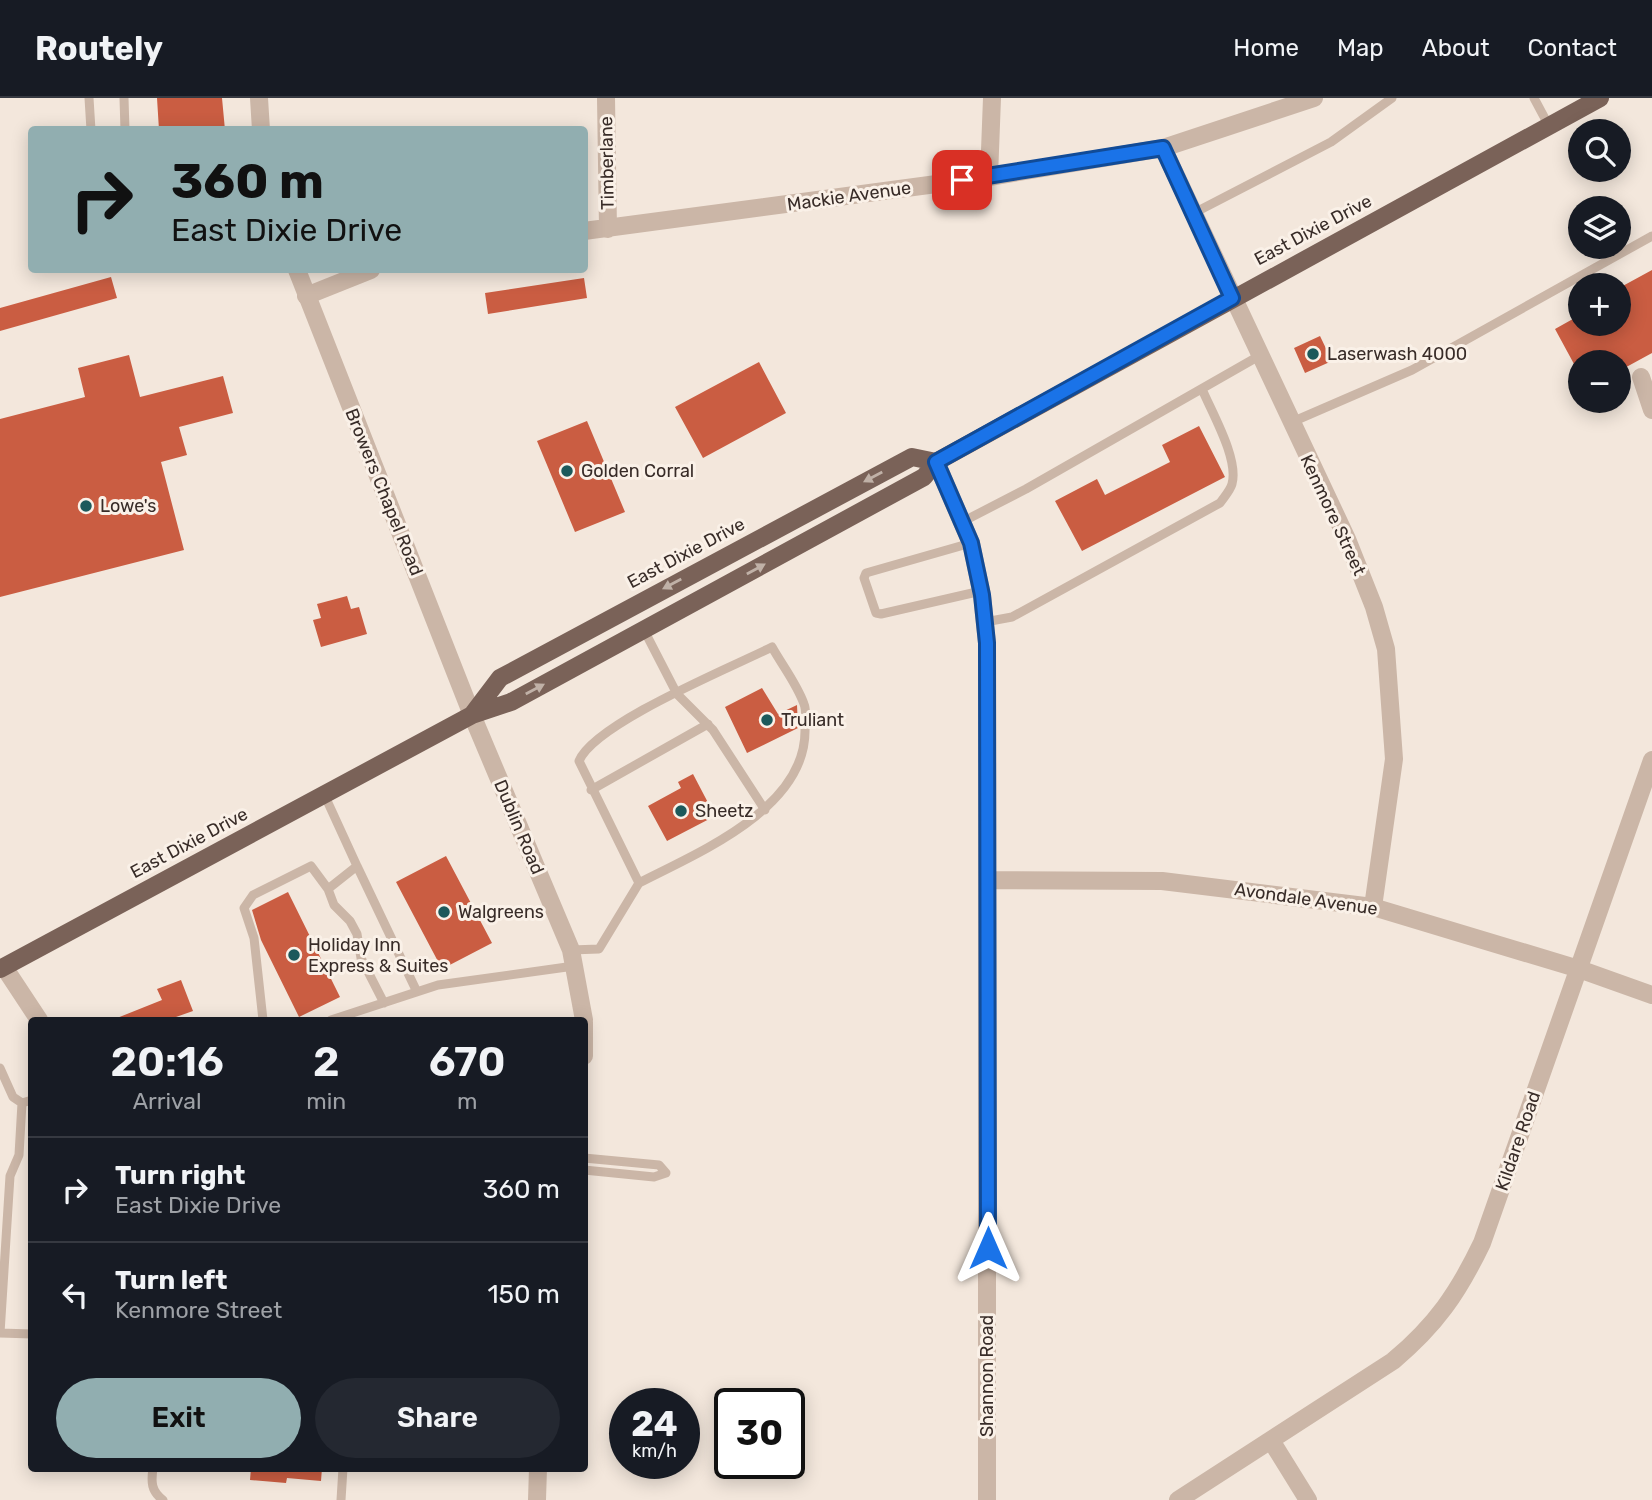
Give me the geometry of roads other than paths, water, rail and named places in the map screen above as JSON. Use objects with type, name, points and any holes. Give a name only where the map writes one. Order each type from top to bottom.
[{"type":"main road","name":"East Dixie Drive","points":[[2,968],[472,715],[511,702],[644,630],[924,477],[936,462],[1600,98]]},
{"type":"main road","name":"East Dixie Drive","points":[[472,715],[500,678],[586,630],[912,457],[936,462]]},
{"type":"street","points":[[259,98],[261,126]]},
{"type":"street","name":"Timberlane","points":[[606,98],[608,229]]},
{"type":"street","points":[[989,177],[992,98]]},
{"type":"street","name":"Mackie Avenue","points":[[588,232],[989,177],[1163,148],[1314,98]]},
{"type":"street","name":"Kenmore Street","points":[[1163,148],[1358,564],[1386,649],[1394,759],[1373,907]]},
{"type":"street","name":"Browers Chapel Road","points":[[298,273],[472,715]]},
{"type":"street","points":[[306,296],[364,273]]},
{"type":"street","points":[[1641,377],[1652,410]]},
{"type":"street","name":"Shannon Road","points":[[936,462],[971,543],[985,622],[988,880],[987,1500]]},
{"type":"street","name":"Dublin Road","points":[[472,715],[572,958],[583,1017]]},
{"type":"street","name":"Kildare Road","points":[[1178,1500],[1272,1442],[1392,1361],[1422,1336],[1461,1287],[1482,1243],[1652,760]]},
{"type":"street","name":"Avondale Avenue","points":[[988,880],[1162,881],[1373,907],[1579,970],[1652,996]]},
{"type":"street","points":[[2,968],[37,1017]]},
{"type":"street","points":[[1272,1442],[1308,1500]]},
{"type":"street","points":[[537,1500],[538,1472]]},
{"type":"lane","points":[[89,98],[91,126]]},
{"type":"lane","points":[[124,98],[125,126]]},
{"type":"lane","points":[[1192,214],[1331,142],[1392,98]]},
{"type":"lane","points":[[1534,98],[1549,126]]},
{"type":"lane","points":[[1290,423],[1412,370],[1652,236]]},
{"type":"lane","points":[[962,522],[1026,489],[1259,356]]},
{"type":"lane","points":[[985,622],[1012,617],[1220,503],[1231,486],[1233,474],[1226,445],[1202,389]]},
{"type":"lane","points":[[971,543],[866,573],[864,578],[876,613],[881,614],[981,591]]},
{"type":"lane","points":[[644,630],[677,694],[708,724],[765,810]]},
{"type":"lane","points":[[340,1017],[439,985],[572,958],[599,948],[639,883],[735,831],[765,810],[790,777],[806,744],[805,705],[772,648],[677,694],[599,736],[584,749],[579,761],[639,883]]},
{"type":"lane","points":[[591,790],[708,724]]},
{"type":"lane","points":[[324,794],[417,992]]},
{"type":"lane","points":[[262,1017],[254,938],[244,908],[253,894],[311,866],[328,888],[334,905],[350,920],[357,934],[360,958],[384,1003]]},
{"type":"lane","points":[[328,888],[356,866]]},
{"type":"lane","points":[[0,1068],[13,1097],[27,1102],[19,1155],[9,1177],[0,1333],[28,1334]]},
{"type":"lane","points":[[588,1158],[659,1165],[666,1173],[654,1177],[588,1170]]},
{"type":"lane","points":[[152,1472],[151,1483],[156,1495],[163,1500]]},
{"type":"lane","points":[[341,1500],[343,1472]]},
{"type":"place","name":"Laserwash 4000","points":[[1313,354]]},
{"type":"place","name":"Golden Corral","points":[[567,471]]},
{"type":"place","name":"Lowe's","points":[[86,506]]},
{"type":"place","name":"Truliant","points":[[767,720]]},
{"type":"place","name":"Sheetz","points":[[681,811]]},
{"type":"place","name":"Walgreens","points":[[444,912]]},
{"type":"place","name":"Holiday Inn Express & Suites","points":[[294,955]]}]
